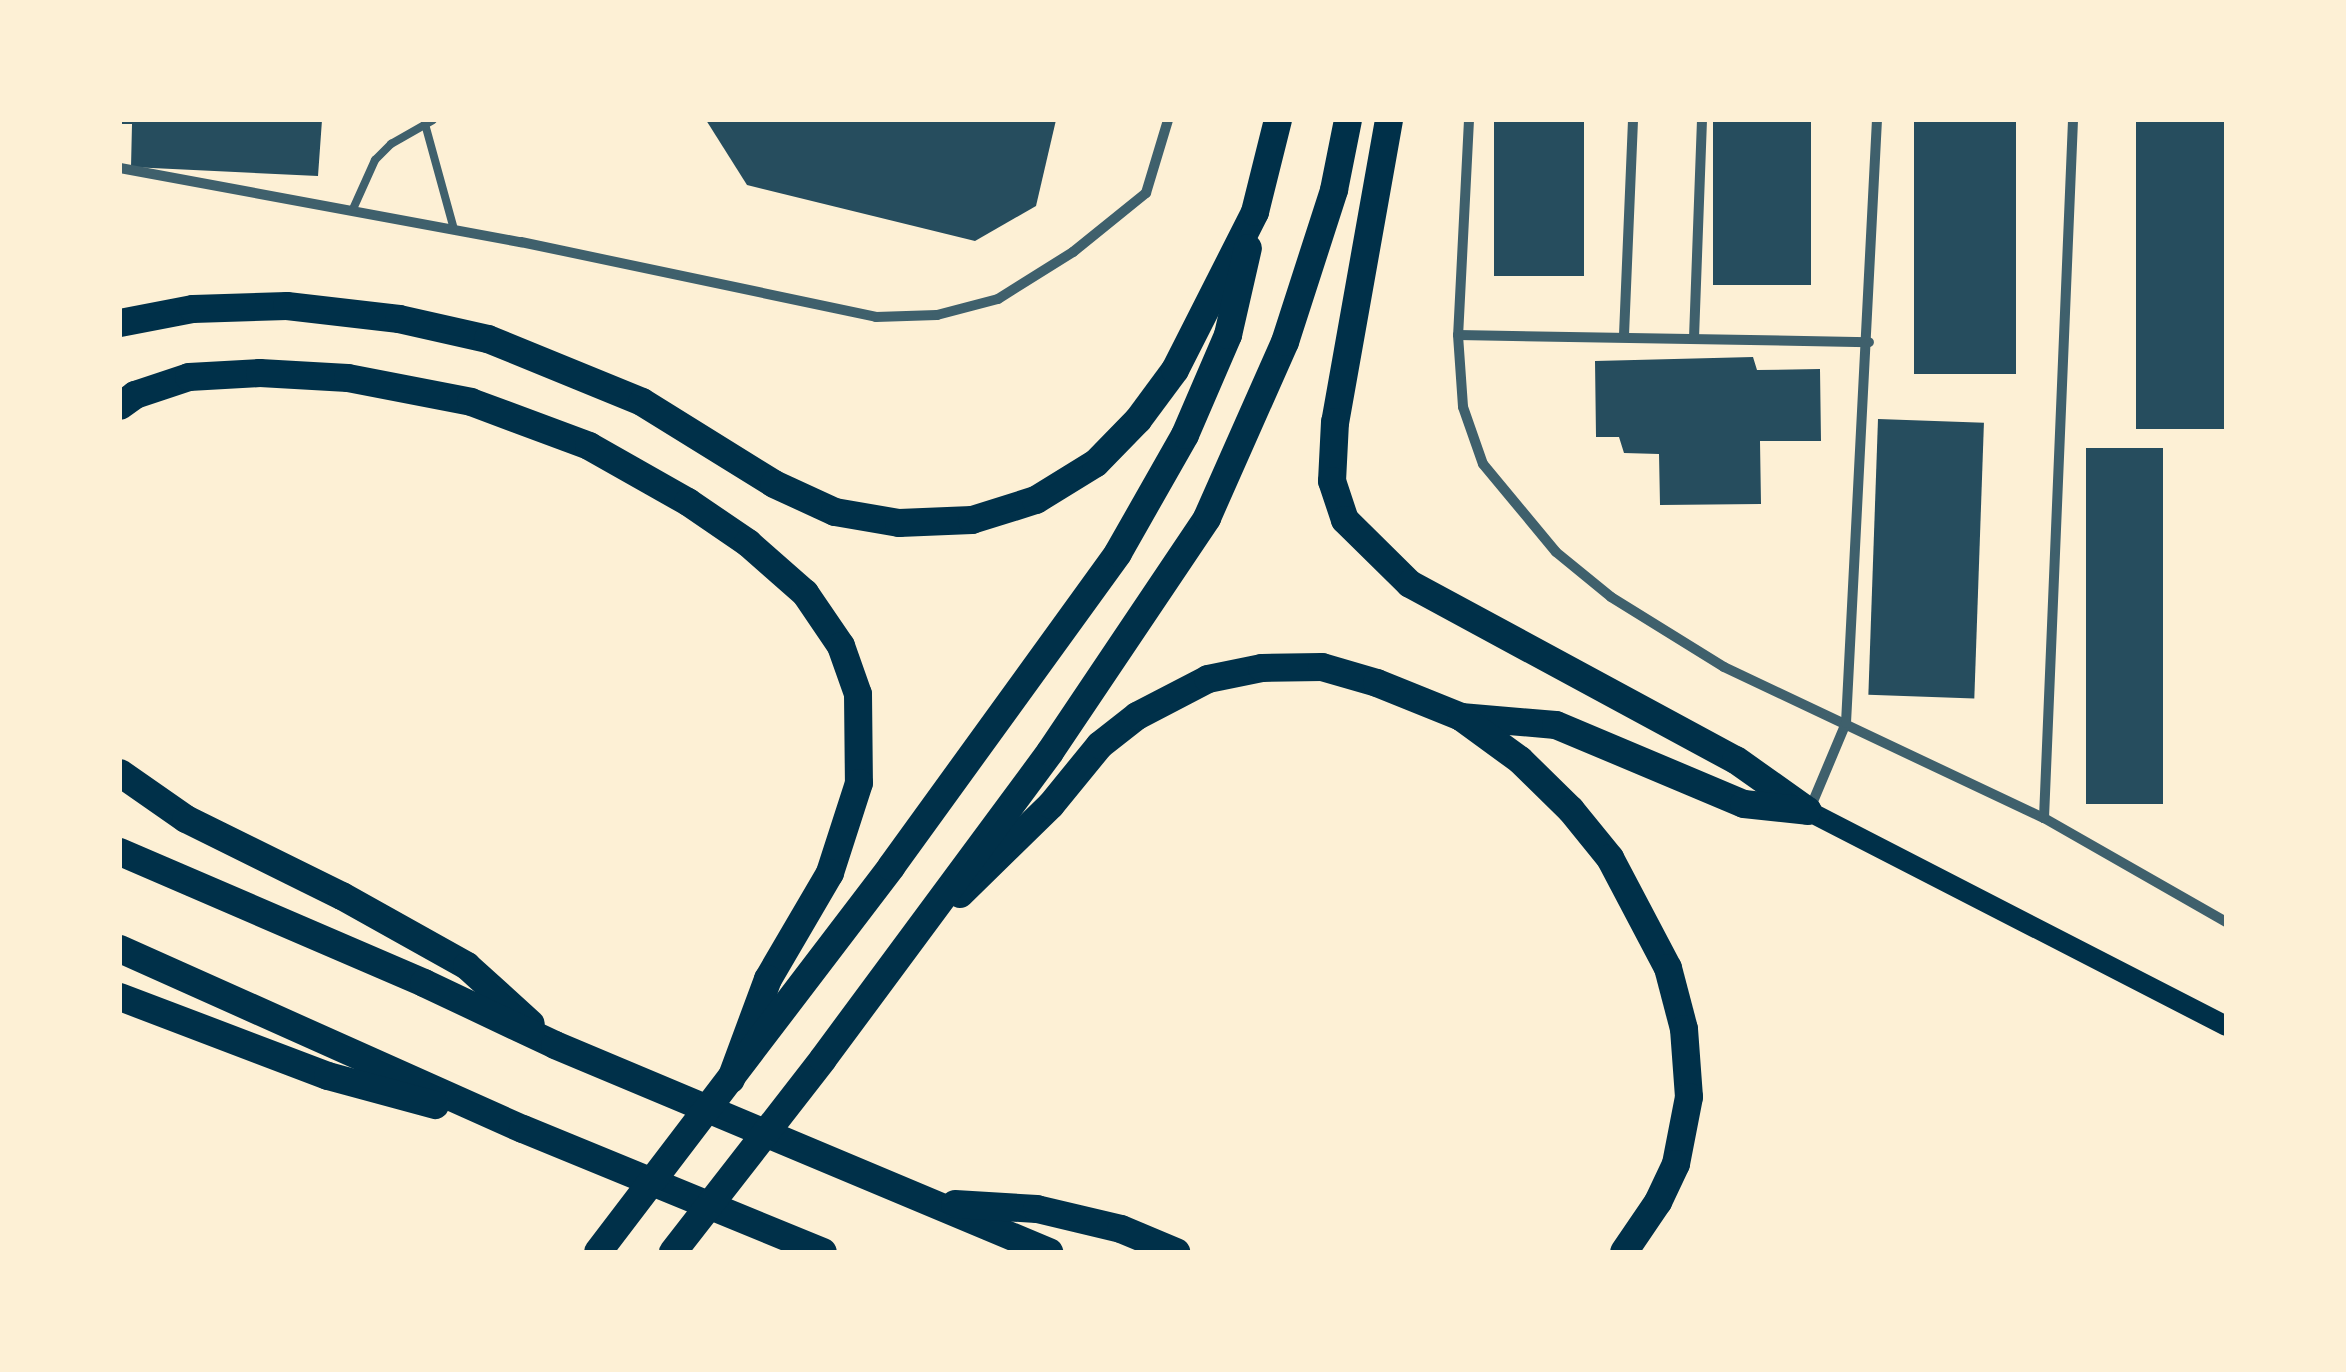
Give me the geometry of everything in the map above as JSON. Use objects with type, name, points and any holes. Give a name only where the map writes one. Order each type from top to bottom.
[{"type":"highway","points":[[598,1252],[731,1080],[1118,552],[1185,435],[1228,334],[1278,120]]},
{"type":"highway","points":[[673,1252],[1050,752],[1208,518],[1285,342],[1334,190],[1348,120]]},
{"type":"highway","points":[[1388,120],[1335,422],[1332,481],[1345,520],[1410,584],[1736,760],[1808,811]]},
{"type":"highway","points":[[120,323],[193,309],[287,306],[399,320],[488,340],[642,402],[774,484],[835,512],[899,523],[972,520],[1036,500],[1096,464],[1138,420],[1175,370],[1255,212]]},
{"type":"highway","points":[[120,406],[135,395],[189,377],[260,373],[348,378],[471,402],[589,446],[688,502],[748,544],[805,593],[841,646],[858,694],[859,783],[830,873],[768,979],[731,1080]]},
{"type":"highway","points":[[894,958],[1051,804],[1100,745],[1137,716],[1208,679],[1262,668],[1322,667],[1424,700],[1461,718],[1520,760],[1581,822],[1610,858],[1668,968],[1684,1030],[1689,1098],[1676,1164],[1658,1202],[1624,1252]]},
{"type":"highway","points":[[1461,718],[1556,726],[1744,804],[1808,811]]},
{"type":"highway","points":[[120,773],[186,819],[342,896],[467,966],[555,1046]]},
{"type":"highway","points":[[120,852],[424,984],[555,1046],[1049,1252]]},
{"type":"highway","points":[[120,948],[523,1129],[823,1252]]},
{"type":"highway","points":[[120,996],[328,1076],[523,1129]]},
{"type":"highway","points":[[934,1202],[1037,1209],[1121,1230],[1176,1252]]},
{"type":"main road","points":[[1808,811],[2226,1026]]},
{"type":"street","points":[[120,168],[353,209],[876,317],[937,315],[998,300],[1073,252],[1146,193],[1168,120]]},
{"type":"street","points":[[1469,120],[1458,335],[1463,407],[1482,464],[1556,552],[1611,597],[1724,667],[2044,818],[2226,922]]},
{"type":"street","points":[[1624,335],[1633,120]]},
{"type":"street","points":[[1694,338],[1702,120]]},
{"type":"street","points":[[1808,811],[1846,723],[1869,342],[1877,120]]},
{"type":"street","points":[[2044,818],[2073,120]]},
{"type":"street","points":[[1458,335],[1869,342]]},
{"type":"lane","points":[[353,209],[375,160],[391,144],[429,122],[454,229]]},
{"type":"building","points":[[120,120],[322,120],[318,176],[131,167],[132,124],[120,124]]},
{"type":"building","points":[[706,120],[1056,120],[1036,206],[975,241],[747,185]]},
{"type":"building","points":[[1494,120],[1584,120],[1584,276],[1494,276]]},
{"type":"building","points":[[1713,120],[1811,120],[1811,285],[1713,285]]},
{"type":"building","points":[[1914,120],[2016,120],[2016,374],[1914,374]]},
{"type":"building","points":[[2136,120],[2226,120],[2226,429],[2136,429]]},
{"type":"building","points":[[1753,357],[1757,370],[1820,369],[1821,441],[1760,441],[1761,504],[1660,505],[1659,454],[1624,453],[1619,437],[1596,437],[1595,361]]},
{"type":"building","points":[[1878,419],[1984,423],[1974,699],[1868,695]]},
{"type":"building","points":[[2086,448],[2163,448],[2163,804],[2086,804]]}]
